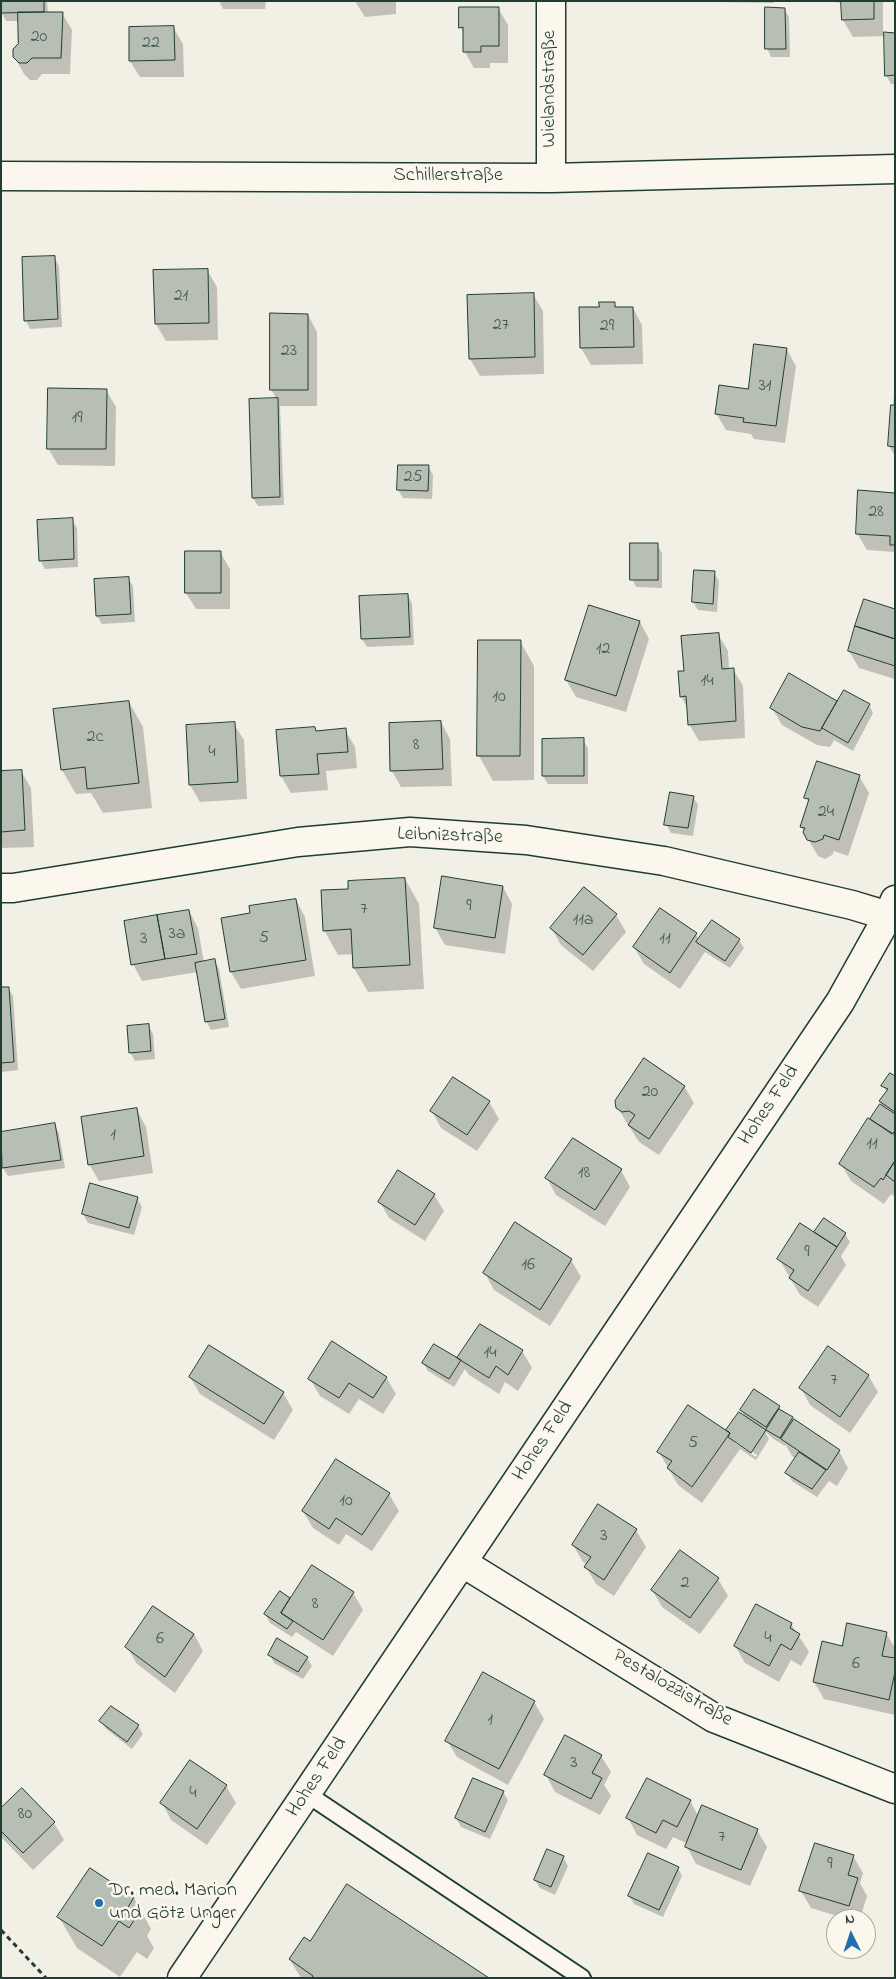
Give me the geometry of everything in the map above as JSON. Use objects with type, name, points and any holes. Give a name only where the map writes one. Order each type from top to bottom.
[{"type":"street","name":"Wielandstraße","points":[[551,1],[551,178]]},
{"type":"street","name":"Schillerstraße","points":[[1,176],[551,178],[895,169]]},
{"type":"street","name":"Leibnizstraße","points":[[1,888],[13,888],[298,842],[410,832],[526,840],[664,861],[852,905],[892,911]]},
{"type":"street","name":"Hohes Feld","points":[[184,1977],[840,1002],[892,911]]},
{"type":"street","name":"Pestalozzistraße","points":[[463,1562],[714,1718],[895,1789]]},
{"type":"lane","points":[[308,1794],[582,1978]]},
{"type":"path","points":[[1,1930],[46,1978]]},
{"type":"building","points":[[1,1],[44,1],[44,12],[1,13]]},
{"type":"building","points":[[841,1],[874,1],[874,19],[842,20]]},
{"type":"building","points":[[459,7],[499,7],[499,46],[481,46],[481,52],[463,52],[463,27],[459,28]]},
{"type":"building","points":[[765,7],[785,8],[786,49],[765,49]]},
{"type":"building","points":[[18,12],[63,12],[61,58],[32,58],[27,63],[19,63],[13,57],[13,49],[18,44]]},
{"type":"building","points":[[174,26],[175,60],[129,61],[129,27]]},
{"type":"building","points":[[884,32],[895,33],[895,75],[885,76]]},
{"type":"building","points":[[55,256],[58,319],[24,321],[22,257]]},
{"type":"building","points":[[208,269],[209,323],[155,324],[153,270]]},
{"type":"building","points":[[534,293],[535,357],[469,359],[467,295]]},
{"type":"building","points":[[599,302],[615,302],[615,307],[633,307],[634,347],[580,348],[579,307],[599,307]]},
{"type":"building","points":[[270,313],[308,314],[308,390],[270,390]]},
{"type":"building","points":[[754,344],[787,348],[776,426],[743,422],[744,418],[715,414],[719,385],[748,389]]},
{"type":"building","points":[[48,388],[107,389],[106,449],[47,449]]},
{"type":"building","points":[[278,398],[280,497],[252,498],[249,399]]},
{"type":"building","points":[[891,405],[895,405],[895,447],[888,446]]},
{"type":"building","points":[[398,465],[429,465],[428,491],[397,490]]},
{"type":"building","points":[[858,490],[895,493],[895,545],[890,545],[890,536],[856,534]]},
{"type":"building","points":[[73,518],[74,559],[39,561],[37,520]]},
{"type":"building","points":[[630,543],[658,543],[658,580],[630,580]]},
{"type":"building","points":[[185,551],[221,551],[221,593],[185,593]]},
{"type":"building","points":[[694,570],[715,571],[713,604],[692,602]]},
{"type":"building","points":[[129,577],[131,614],[96,616],[94,579]]},
{"type":"building","points":[[408,594],[410,637],[361,639],[359,596]]},
{"type":"building","points":[[864,599],[895,609],[895,639],[855,626]]},
{"type":"building","points":[[589,605],[640,621],[616,696],[565,680]]},
{"type":"building","points":[[855,626],[895,639],[895,666],[848,651]]},
{"type":"building","points":[[719,633],[722,669],[734,668],[736,721],[688,725],[686,696],[680,697],[678,671],[684,671],[681,636]]},
{"type":"building","points":[[478,640],[521,640],[520,756],[477,756]]},
{"type":"building","points":[[789,673],[837,701],[820,731],[802,727],[770,708]]},
{"type":"building","points":[[844,690],[870,704],[848,743],[822,728]]},
{"type":"building","points":[[129,701],[139,783],[87,789],[85,767],[61,770],[53,709]]},
{"type":"building","points":[[441,721],[443,769],[390,771],[389,723]]},
{"type":"building","points":[[235,722],[238,782],[189,785],[186,725]]},
{"type":"building","points":[[315,727],[316,731],[346,728],[348,752],[317,754],[319,774],[280,776],[276,730]]},
{"type":"building","points":[[584,738],[584,776],[542,776],[542,739]]},
{"type":"building","points":[[817,761],[860,775],[839,840],[824,835],[823,839],[815,842],[807,840],[803,832],[805,828],[800,827],[809,799],[804,798]]},
{"type":"building","points":[[22,770],[25,830],[1,832],[1,771]]},
{"type":"building","points":[[670,792],[694,796],[688,828],[664,825]]},
{"type":"building","points":[[442,876],[503,886],[495,938],[434,928]]},
{"type":"building","points":[[405,878],[410,965],[353,968],[351,929],[323,931],[321,890],[348,889],[348,881]]},
{"type":"building","points":[[584,887],[617,914],[583,955],[550,928]]},
{"type":"building","points":[[296,899],[306,960],[230,972],[221,918],[250,913],[249,906]]},
{"type":"building","points":[[660,908],[697,933],[670,973],[633,947]]},
{"type":"building","points":[[189,910],[197,954],[165,959],[157,915]]},
{"type":"building","points":[[157,915],[165,959],[131,965],[124,921]]},
{"type":"building","points":[[712,920],[740,939],[725,961],[696,942]]},
{"type":"building","points":[[215,959],[225,1019],[205,1022],[195,963]]},
{"type":"building","points":[[1,987],[9,987],[14,1062],[1,1063]]},
{"type":"building","points":[[149,1024],[151,1051],[129,1053],[127,1026]]},
{"type":"building","points":[[644,1058],[685,1086],[649,1139],[628,1125],[635,1115],[629,1111],[622,1112],[616,1108],[615,1101]]},
{"type":"building","points":[[890,1073],[895,1076],[895,1112],[879,1101],[888,1089],[881,1086]]},
{"type":"building","points":[[453,1077],[490,1101],[467,1135],[430,1111]]},
{"type":"building","points":[[880,1104],[895,1114],[895,1131],[892,1134],[870,1119]]},
{"type":"building","points":[[137,1108],[144,1156],[88,1165],[81,1117]]},
{"type":"building","points":[[868,1118],[895,1135],[895,1161],[883,1180],[881,1178],[874,1187],[839,1164]]},
{"type":"building","points":[[55,1123],[61,1160],[2,1168],[1,1132]]},
{"type":"building","points":[[573,1138],[622,1169],[595,1210],[545,1178]]},
{"type":"building","points":[[895,1161],[895,1182],[886,1175]]},
{"type":"building","points":[[398,1170],[435,1194],[415,1225],[378,1202]]},
{"type":"building","points":[[90,1183],[138,1197],[129,1228],[82,1214]]},
{"type":"building","points":[[824,1218],[846,1233],[837,1247],[814,1232]]},
{"type":"building","points":[[515,1222],[572,1259],[540,1310],[483,1273]]},
{"type":"building","points":[[800,1223],[837,1247],[808,1291],[789,1278],[794,1270],[777,1259]]},
{"type":"building","points":[[480,1324],[523,1350],[508,1375],[496,1366],[489,1378],[457,1358]]},
{"type":"building","points":[[332,1341],[387,1377],[373,1398],[349,1383],[339,1398],[308,1379]]},
{"type":"building","points":[[434,1344],[461,1360],[449,1379],[422,1363]]},
{"type":"building","points":[[209,1345],[284,1392],[264,1424],[189,1377]]},
{"type":"building","points":[[828,1346],[869,1375],[840,1417],[799,1388]]},
{"type":"building","points":[[754,1389],[780,1406],[766,1427],[740,1410]]},
{"type":"building","points":[[688,1405],[730,1433],[692,1487],[667,1468],[672,1461],[657,1452]]},
{"type":"building","points":[[779,1409],[793,1417],[780,1438],[766,1430]]},
{"type":"building","points":[[739,1412],[766,1430],[751,1453],[728,1437],[730,1433],[726,1430]]},
{"type":"building","points":[[794,1419],[840,1450],[827,1470],[781,1439]]},
{"type":"building","points":[[799,1452],[826,1470],[812,1489],[785,1473]]},
{"type":"building","points":[[336,1459],[390,1493],[362,1535],[336,1518],[329,1529],[302,1511]]},
{"type":"building","points":[[598,1504],[637,1529],[604,1580],[584,1567],[591,1557],[572,1545]]},
{"type":"building","points":[[680,1550],[719,1578],[690,1618],[651,1590]]},
{"type":"building","points":[[312,1565],[354,1592],[323,1640],[281,1613]]},
{"type":"building","points":[[280,1591],[290,1598],[281,1613],[293,1621],[287,1629],[264,1614]]},
{"type":"building","points":[[756,1604],[792,1623],[790,1628],[800,1634],[791,1650],[781,1644],[769,1666],[734,1646]]},
{"type":"building","points":[[153,1606],[194,1634],[165,1677],[125,1647]]},
{"type":"building","points":[[847,1623],[887,1632],[882,1656],[895,1658],[895,1672],[889,1700],[813,1682],[822,1641],[842,1646]]},
{"type":"building","points":[[277,1638],[308,1657],[298,1672],[268,1655]]},
{"type":"building","points":[[483,1672],[535,1701],[499,1769],[445,1741]]},
{"type":"building","points":[[111,1706],[139,1725],[127,1742],[99,1721]]},
{"type":"building","points":[[565,1735],[602,1755],[592,1773],[602,1778],[591,1799],[544,1775]]},
{"type":"building","points":[[190,1760],[227,1785],[197,1829],[160,1803]]},
{"type":"building","points":[[473,1778],[504,1791],[485,1832],[455,1818]]},
{"type":"building","points":[[647,1778],[691,1800],[677,1827],[663,1820],[656,1833],[626,1818]]},
{"type":"building","points":[[22,1788],[55,1822],[23,1853],[1,1831],[1,1808]]},
{"type":"building","points":[[702,1805],[758,1829],[741,1870],[685,1847]]},
{"type":"building","points":[[815,1843],[854,1855],[848,1875],[858,1878],[849,1906],[799,1891]]},
{"type":"building","points":[[547,1849],[564,1856],[551,1887],[534,1880]]},
{"type":"building","points":[[648,1853],[679,1867],[659,1910],[628,1896]]},
{"type":"building","name":"Dr. med. Marion und Götz Unger","points":[[90,1868],[134,1897],[127,1909],[137,1916],[129,1928],[119,1921],[102,1946],[57,1917]]},
{"type":"building","points":[[347,1884],[489,1978],[312,1978],[313,1976],[289,1959],[304,1937],[310,1941]]},
{"type":"place","name":"Dr. med. Marion und Götz Unger","points":[[99,1903]]}]
